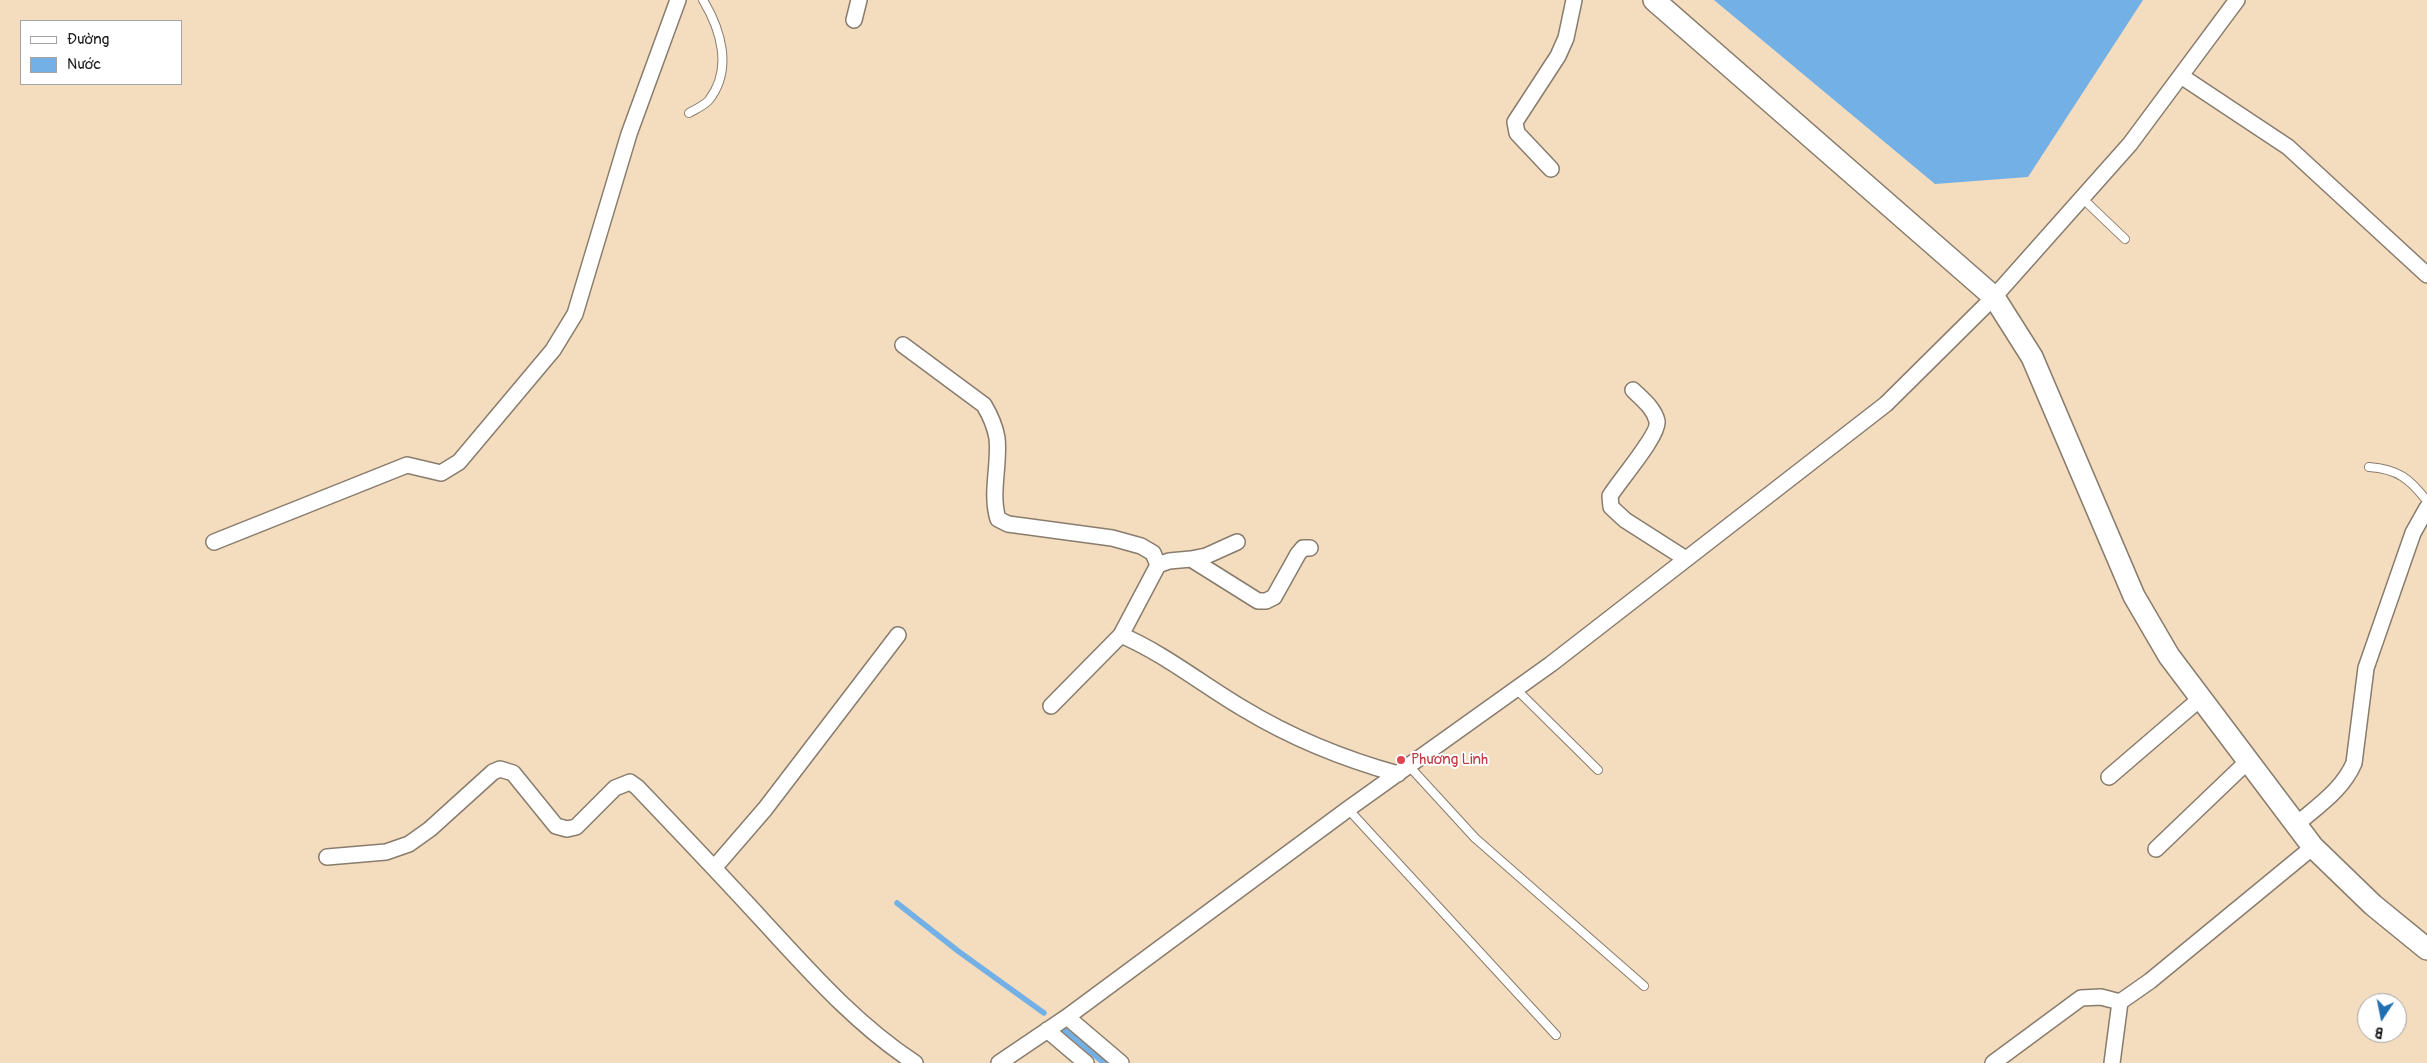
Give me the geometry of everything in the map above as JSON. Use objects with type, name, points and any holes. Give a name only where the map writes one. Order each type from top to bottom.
[{"type":"street","points":[[214,542],[407,465],[441,472],[459,462],[553,350],[575,314],[629,134],[678,0]]},
{"type":"street","points":[[854,20],[859,0]]},
{"type":"street","points":[[1551,169],[1517,133],[1516,122],[1558,56],[1566,38],[1574,0]]},
{"type":"street","points":[[1654,0],[1994,297],[2032,357],[2134,596],[2169,656],[2314,847],[2373,905],[2427,949]]},
{"type":"street","points":[[999,1063],[1067,1017],[1516,689],[1886,404],[1994,297],[2130,144],[2237,0]]},
{"type":"street","points":[[2181,76],[2288,147],[2427,275]]},
{"type":"street","points":[[903,345],[984,405],[991,418],[997,438],[995,497],[998,520],[1008,524],[1112,538],[1141,546],[1153,553],[1158,565]]},
{"type":"street","points":[[1633,390],[1652,410],[1658,423],[1654,436],[1610,496],[1611,507],[1625,520],[1686,559]]},
{"type":"street","points":[[2297,824],[2343,784],[2349,776],[2354,763],[2366,668],[2413,533],[2427,508]]},
{"type":"street","points":[[1052,706],[1121,635],[1158,565],[1169,561],[1191,559],[1212,554],[1237,542]]},
{"type":"street","points":[[1191,559],[1258,601],[1266,601],[1274,597],[1298,554],[1303,548],[1310,548]]},
{"type":"street","points":[[714,868],[765,809],[898,635]]},
{"type":"street","points":[[1121,635],[1142,644],[1253,714],[1320,747],[1358,763],[1403,770]]},
{"type":"street","points":[[2109,777],[2201,698]]},
{"type":"street","points":[[2156,849],[2248,761]]},
{"type":"street","points":[[327,857],[386,852],[409,844],[430,830],[493,772],[500,769],[512,773],[556,826],[567,829],[576,827],[615,788],[630,782],[637,787],[714,868],[834,998],[890,1046],[916,1063]]},
{"type":"street","points":[[2112,1063],[2120,1002],[2150,981],[2314,847]]},
{"type":"street","points":[[1993,1063],[2081,998],[2101,997],[2120,1002]]},
{"type":"street","points":[[1067,1017],[1121,1063]]},
{"type":"street","points":[[1047,1030],[1086,1063]]},
{"type":"lane","points":[[690,113],[708,101],[722,77],[722,44],[703,0]]},
{"type":"lane","points":[[2081,197],[2125,239]]},
{"type":"lane","points":[[2369,467],[2384,468],[2405,477],[2427,501]]},
{"type":"lane","points":[[1516,689],[1598,770]]},
{"type":"lane","points":[[1403,770],[1474,838],[1644,986]]},
{"type":"lane","points":[[1348,810],[1556,1035]]},
{"type":"water","points":[[1714,0],[2143,0],[2028,177],[1935,184]]},
{"type":"waterway","points":[[897,903],[958,951],[1044,1013]]},
{"type":"waterway","points":[[1061,1027],[1104,1063]]},
{"type":"place","name":"Phương Linh","points":[[1401,760]]}]
